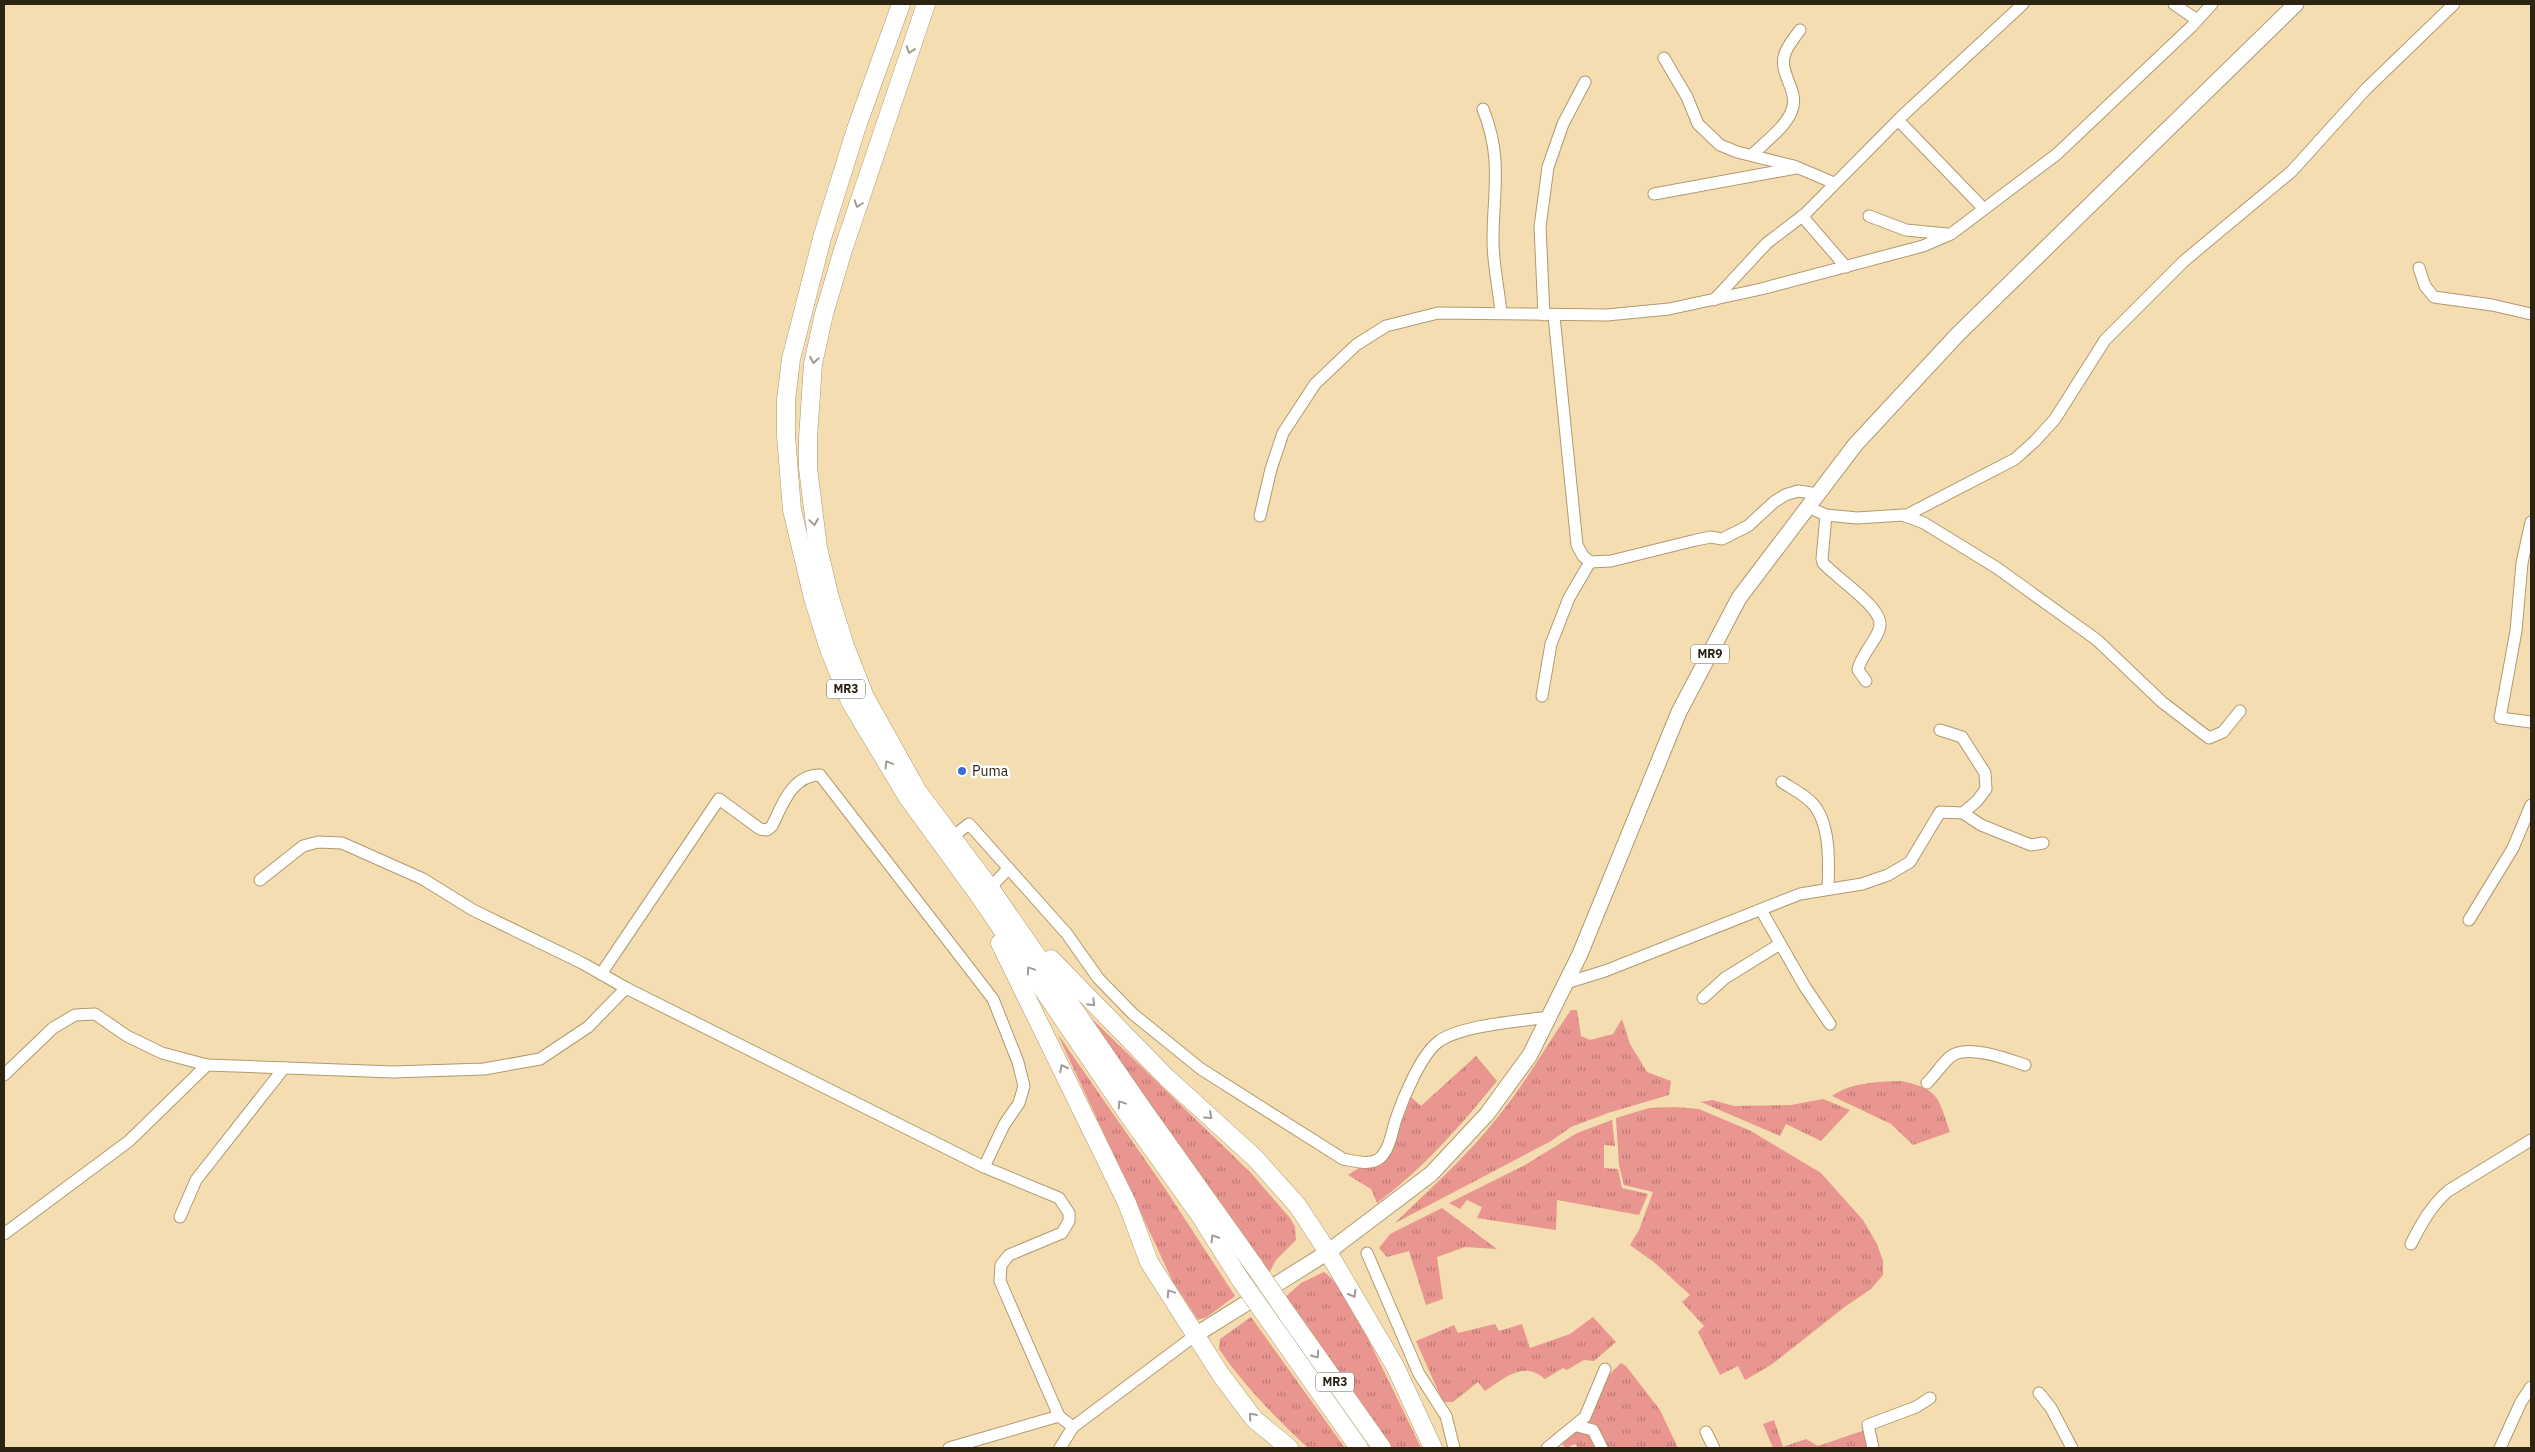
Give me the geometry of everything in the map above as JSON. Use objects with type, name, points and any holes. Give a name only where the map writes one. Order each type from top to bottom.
[{"type":"highway","name":"MR3","points":[[901,4],[856,129],[822,238],[792,359],[786,400],[786,436],[792,510],[813,598],[829,649],[852,703],[908,798],[984,891],[1142,1108],[1382,1448]]},
{"type":"highway","name":"MR3","points":[[926,4],[878,141],[824,314],[813,364],[808,460],[818,548],[830,598],[845,646],[866,697],[918,792],[952,837],[984,891],[1129,1116],[1199,1214],[1240,1279],[1359,1448]]},
{"type":"highway","points":[[984,891],[1166,1077],[1255,1158],[1297,1205],[1328,1252],[1395,1366],[1433,1448]]},
{"type":"highway","points":[[984,891],[1034,1015],[1076,1095],[1123,1195],[1149,1262],[1197,1334],[1221,1375],[1254,1419],[1289,1448]]},
{"type":"main road","name":"MR9","points":[[1197,1334],[1328,1252],[1431,1174],[1487,1114],[1530,1055],[1550,1017],[1580,954],[1679,712],[1739,598],[1855,445],[1958,334],[2296,4]]},
{"type":"street","points":[[1714,300],[1767,243],[1802,216],[1898,120],[2023,4]]},
{"type":"street","points":[[2174,4],[2197,20]]},
{"type":"street","points":[[1260,516],[1271,469],[1283,433],[1315,384],[1356,345],[1386,326],[1438,313],[1607,315],[1669,309],[1714,300],[1923,246],[1951,234],[2057,154],[2212,4]]},
{"type":"street","points":[[1905,516],[2015,459],[2035,442],[2055,419],[2105,340],[2184,261],[2292,171],[2366,89],[2454,4]]},
{"type":"street","points":[[1753,154],[1782,125],[1792,112],[1793,92],[1783,58],[1800,30]]},
{"type":"street","points":[[1664,58],[1678,79],[1698,124],[1720,145],[1798,168],[1834,183]]},
{"type":"street","points":[[1585,82],[1563,124],[1548,167],[1540,227],[1577,545],[1583,556],[1590,562],[1611,561],[1711,537],[1722,539],[1748,526],[1774,502],[1785,495],[1798,492],[1818,494]]},
{"type":"street","points":[[1483,109],[1495,145],[1496,204],[1493,242],[1502,313]]},
{"type":"street","points":[[1898,120],[1984,209]]},
{"type":"street","points":[[1654,194],[1798,168]]},
{"type":"street","points":[[1802,216],[1846,267]]},
{"type":"street","points":[[1869,216],[1906,230],[1951,234]]},
{"type":"street","points":[[2419,268],[2428,292],[2434,297],[2492,305],[2531,314]]},
{"type":"street","points":[[1808,507],[1826,515],[1857,518],[1905,516],[1924,523],[1997,568],[2097,640],[2162,702],[2209,738],[2223,732],[2240,711]]},
{"type":"street","points":[[1826,515],[1823,563],[1870,605],[1879,617],[1880,626],[1870,646],[1860,657],[1858,670],[1866,681]]},
{"type":"street","points":[[2531,522],[2522,563],[2516,631],[2500,718],[2531,722]]},
{"type":"street","points":[[1542,696],[1551,644],[1569,598],[1590,562]]},
{"type":"street","points":[[1940,730],[1962,737],[1985,773],[1986,789],[1977,801],[1963,813]]},
{"type":"street","points":[[601,974],[719,799],[760,829],[767,830],[772,826],[788,791],[813,775],[820,775],[993,999],[1018,1062],[1024,1086],[1018,1103],[1004,1125],[984,1167]]},
{"type":"street","points":[[1782,782],[1812,803],[1825,828],[1830,859],[1828,889]]},
{"type":"street","points":[[2469,920],[2512,848],[2531,805]]},
{"type":"street","points":[[1566,982],[1605,972],[1800,894],[1862,884],[1888,875],[1910,862],[1940,812],[1963,813],[1981,825],[2016,840],[2031,845],[2043,843]]},
{"type":"street","points":[[952,837],[970,824],[1067,934],[1098,978],[1133,1014],[1201,1069],[1343,1159],[1368,1163],[1379,1158],[1386,1150],[1397,1117],[1423,1060],[1437,1042],[1455,1033],[1550,1017]]},
{"type":"street","points":[[260,880],[302,846],[318,842],[342,842],[423,879],[473,910],[984,1167],[1059,1198],[1069,1213],[1069,1222],[1062,1233],[1009,1255],[1001,1265],[1000,1281],[1060,1416],[1073,1427]]},
{"type":"street","points":[[984,891],[1008,869]]},
{"type":"street","points":[[1761,910],[1830,1024]]},
{"type":"street","points":[[1703,998],[1732,973],[1780,944]]},
{"type":"street","points":[[4,1075],[53,1028],[75,1015],[95,1014],[127,1036],[162,1053],[207,1065],[393,1072],[484,1069],[540,1059],[588,1027],[626,988]]},
{"type":"street","points":[[1927,1083],[1951,1056],[1960,1052],[1977,1052],[2004,1057],[2025,1065]]},
{"type":"street","points":[[4,1234],[129,1141],[207,1065]]},
{"type":"street","points":[[180,1217],[196,1180],[284,1068]]},
{"type":"street","points":[[2411,1244],[2424,1218],[2437,1200],[2448,1191],[2531,1140]]},
{"type":"street","points":[[1367,1253],[1419,1374],[1446,1416],[1454,1448]]},
{"type":"street","points":[[1060,1448],[1073,1427],[1197,1334]]},
{"type":"street","points":[[1546,1448],[1577,1426],[1585,1417],[1605,1369]]},
{"type":"street","points":[[2500,1448],[2521,1402],[2531,1387]]},
{"type":"street","points":[[2039,1393],[2051,1408],[2072,1448]]},
{"type":"street","points":[[1873,1448],[1868,1425],[1916,1407],[1930,1398]]},
{"type":"street","points":[[949,1448],[1060,1416]]},
{"type":"street","points":[[1577,1426],[1593,1430],[1602,1448]]},
{"type":"street","points":[[1706,1432],[1714,1448]]},
{"type":"green space","points":[[1571,1010],[1577,1010],[1581,1036],[1590,1040],[1613,1034],[1622,1019],[1630,1044],[1647,1072],[1671,1081],[1669,1095],[1608,1113],[1571,1127],[1551,1141],[1395,1223],[1448,1172],[1485,1132],[1517,1092]]},
{"type":"green space","points":[[1089,1016],[1251,1173],[1290,1218],[1295,1227],[1296,1240],[1276,1260],[1267,1277]]},
{"type":"green space","points":[[1057,1033],[1164,1187],[1235,1296],[1207,1317],[1198,1320],[1173,1282]]},
{"type":"green space","points":[[1476,1056],[1497,1081],[1426,1161],[1377,1203],[1371,1189],[1348,1175],[1393,1145],[1411,1097],[1421,1106]]},
{"type":"green space","points":[[1901,1081],[1923,1087],[1935,1096],[1943,1110],[1950,1132],[1913,1145],[1891,1124],[1832,1096],[1839,1091],[1856,1085]]},
{"type":"green space","points":[[1823,1099],[1850,1110],[1821,1141],[1786,1124],[1780,1136],[1701,1102],[1712,1100],[1734,1106],[1791,1105]]},
{"type":"green space","points":[[1675,1107],[1699,1109],[1751,1131],[1821,1173],[1863,1220],[1877,1244],[1883,1261],[1883,1275],[1871,1289],[1846,1306],[1771,1365],[1745,1380],[1738,1366],[1720,1375],[1698,1332],[1704,1326],[1682,1302],[1690,1295],[1655,1263],[1630,1245],[1639,1230],[1653,1192],[1624,1185],[1619,1165],[1616,1118],[1649,1108]]},
{"type":"green space","points":[[1612,1120],[1615,1146],[1604,1145],[1604,1168],[1618,1169],[1622,1188],[1648,1194],[1639,1215],[1557,1200],[1556,1230],[1477,1218],[1482,1207],[1467,1200],[1460,1209],[1449,1203],[1525,1165],[1577,1133]]},
{"type":"green space","points":[[1442,1208],[1497,1249],[1465,1247],[1437,1257],[1443,1299],[1426,1305],[1409,1251],[1387,1257],[1379,1248],[1390,1234]]},
{"type":"green space","points":[[1324,1272],[1339,1286],[1360,1322],[1421,1448],[1388,1448],[1283,1299],[1301,1283]]},
{"type":"green space","points":[[1251,1317],[1345,1448],[1308,1448],[1261,1401],[1229,1363],[1219,1349],[1220,1339]]},
{"type":"green space","points":[[1593,1317],[1616,1342],[1594,1361],[1584,1360],[1567,1370],[1563,1368],[1545,1379],[1529,1371],[1514,1373],[1485,1391],[1478,1382],[1453,1402],[1443,1402],[1416,1341],[1454,1325],[1458,1333],[1495,1324],[1499,1331],[1522,1324],[1530,1348],[1570,1334]]},
{"type":"green space","points":[[1621,1363],[1626,1366],[1660,1410],[1678,1448],[1605,1448],[1581,1424],[1607,1377]]},
{"type":"green space","points":[[1774,1420],[1783,1447],[1806,1439],[1818,1446],[1865,1430],[1869,1448],[1773,1448],[1763,1424]]},
{"type":"green space","points":[[1576,1429],[1591,1432],[1599,1448],[1578,1448],[1575,1444],[1566,1448],[1562,1444]]},
{"type":"place","name":"Puma","points":[[962,771]]}]
